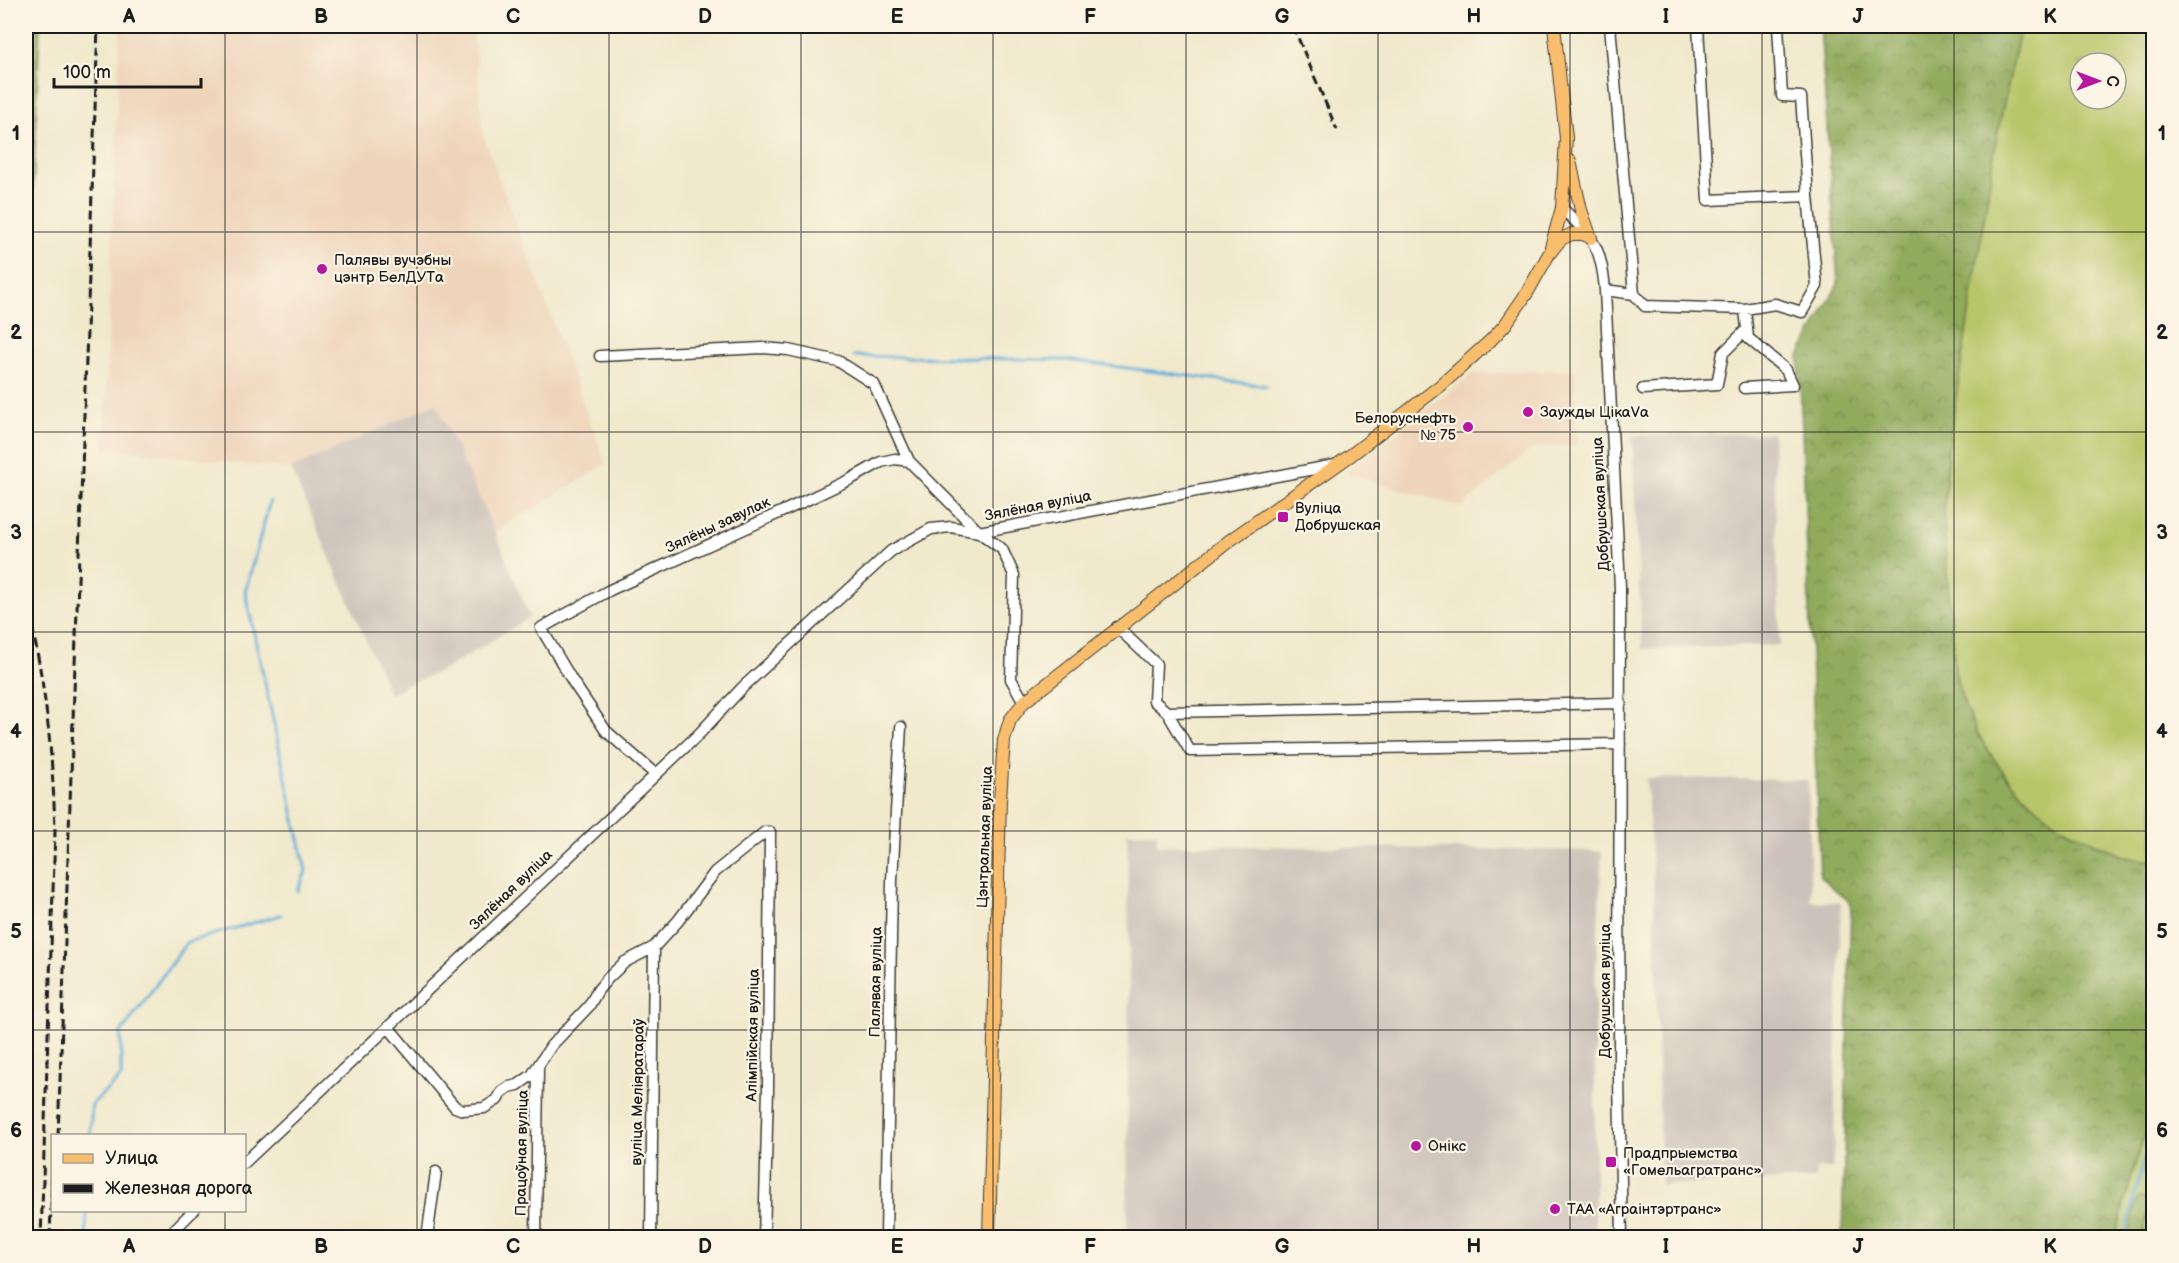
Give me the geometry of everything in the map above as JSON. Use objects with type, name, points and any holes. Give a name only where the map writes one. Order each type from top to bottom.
[{"type":"main road","points":[[1554,26],[1571,172],[1591,237]]},
{"type":"main road","points":[[1549,254],[1562,208],[1566,138]]},
{"type":"main road","points":[[1549,254],[1561,239],[1572,234],[1591,237]]},
{"type":"main road","name":"Цэнтральная вуліца","points":[[989,1238],[1000,799],[1004,740],[1010,720],[1024,702],[1117,627],[1228,541],[1338,465],[1440,386],[1490,341],[1505,324],[1527,293],[1549,254]]},
{"type":"street","points":[[1610,26],[1634,294],[1645,306],[1745,309],[1775,304],[1803,312],[1817,286],[1801,97],[1782,96],[1778,26]]},
{"type":"street","points":[[1698,26],[1708,200],[1808,196]]},
{"type":"street","name":"Добрушская вуліца","points":[[1562,208],[1591,237],[1599,251],[1605,290],[1620,587],[1619,1077],[1622,1238]]},
{"type":"street","points":[[1605,290],[1634,294]]},
{"type":"street","points":[[1744,388],[1793,386],[1786,370],[1748,338],[1745,309]]},
{"type":"street","points":[[1643,389],[1717,384],[1723,353],[1747,330]]},
{"type":"street","points":[[600,356],[763,348],[838,361],[874,384],[909,461],[979,532],[1002,549],[1014,575],[1011,679],[1024,702]]},
{"type":"street","name":"Зялёны завулак","points":[[655,774],[606,731],[541,628],[610,590],[790,508],[881,462],[895,459],[909,461]]},
{"type":"street","name":"Зялёная вуліца","points":[[246,1161],[699,734],[743,687],[891,551],[931,530],[951,527],[979,532],[1338,465]]},
{"type":"street","points":[[1117,627],[1156,664],[1154,701],[1167,712],[1191,751],[1620,744]]},
{"type":"street","points":[[1167,712],[1621,703]]},
{"type":"street","name":"Палявая вуліца","points":[[886,1238],[892,880],[901,727]]},
{"type":"street","name":"Алімпійская вуліца","points":[[654,947],[678,921],[715,872],[765,832],[770,832],[764,1238]]},
{"type":"street","points":[[388,1028],[455,1107],[463,1110],[484,1108],[497,1100],[509,1087],[525,1081],[538,1068],[551,1046],[589,1005],[608,978],[625,962],[654,947]]},
{"type":"street","name":"вуліца Меліяратараў","points":[[651,1238],[654,947]]},
{"type":"street","name":"Працоўная вуліца","points":[[536,1238],[538,1068]]},
{"type":"street","points":[[427,1238],[436,1172]]},
{"type":"street","points":[[166,1238],[192,1212]]},
{"type":"shaded area","name":"Палявы вучэбны цэнтр БелДУТа","points":[[120,26],[473,26],[483,135],[606,464],[495,532],[435,403],[291,469],[104,448]]},
{"type":"shaded area","points":[[1574,369],[1578,445],[1533,448],[1461,507],[1345,473],[1471,374]]},
{"type":"shaded area","points":[[436,403],[495,532],[530,617],[444,670],[402,687],[390,695],[291,469]]},
{"type":"shaded area","points":[[1773,433],[1780,645],[1642,649],[1632,436]]},
{"type":"shaded area","points":[[1646,778],[1808,780],[1811,901],[1841,903],[1833,1168],[1816,1168],[1815,1179],[1661,1185],[1654,889]]},
{"type":"shaded area","points":[[1157,832],[1157,845],[1602,851],[1595,984],[1595,1237],[1115,1237],[1127,1236],[1129,950],[1127,833]]},
{"type":"green space","points":[[26,26],[40,26],[26,371]]},
{"type":"green space","points":[[1820,26],[2021,26],[1997,135],[1948,448],[1944,515],[1945,549],[1955,671],[1967,710],[1986,748],[2012,783],[2054,821],[2130,858],[2153,860],[2153,1116],[2139,1150],[2115,1237],[1842,1237],[1851,903],[1820,877],[1799,356],[1838,284]]},
{"type":"green space","points":[[2021,26],[2153,26],[2153,860],[2130,858],[2054,821],[2012,783],[1986,748],[1976,730],[1960,691],[1955,671],[1945,549],[1944,515],[1948,448],[1997,135]]},
{"type":"green space","points":[[2153,1116],[2153,1237],[2115,1238],[2139,1150]]},
{"type":"green space","points":[[2139,1198],[2146,1199],[2149,1204],[2143,1237],[2128,1237],[2135,1205]]},
{"type":"waterway","points":[[854,356],[1065,360],[1267,386]]},
{"type":"waterway","points":[[270,501],[245,592],[306,871],[298,891]]},
{"type":"waterway","points":[[90,1134],[92,1104],[121,1077],[121,1033],[187,942],[281,915]]},
{"type":"waterway","points":[[2124,1238],[2150,1135],[2154,1129]]},
{"type":"waterway","points":[[86,1238],[87,1212]]},
{"type":"railway","points":[[58,1134],[98,26]]},
{"type":"railway","points":[[1293,26],[1337,130]]},
{"type":"railway","points":[[26,601],[47,716],[55,832],[41,1238]]},
{"type":"railway","points":[[50,1238],[51,1206]]},
{"type":"place","name":"Палявы вучэбны цэнтр БелДУТа","points":[[322,269]]},
{"type":"place","name":"Заужды ЦікаVа","points":[[1528,412]]},
{"type":"place","name":"Белоруснефть № 75","points":[[1468,427]]},
{"type":"place","name":"Вуліца Добрушская","points":[[1283,517]]},
{"type":"place","name":"Онікс","points":[[1416,1146]]},
{"type":"place","name":"Прадпрыемства «Гомельагратранс»","points":[[1611,1162]]},
{"type":"place","name":"ТАА «Аграінтэртранс»","points":[[1555,1209]]}]
